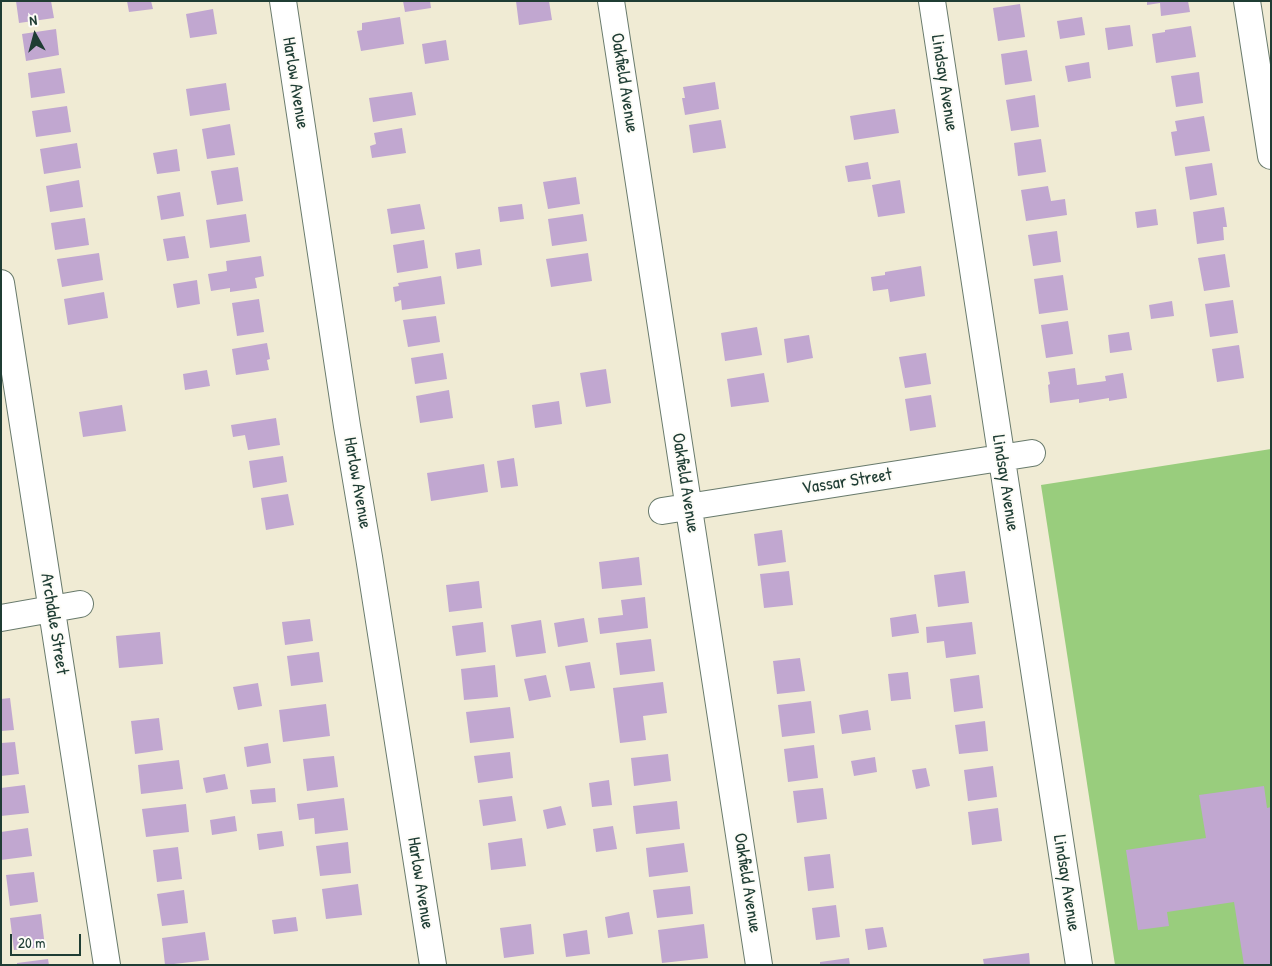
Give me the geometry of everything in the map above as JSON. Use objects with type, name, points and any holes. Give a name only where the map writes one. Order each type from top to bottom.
[{"type":"street","name":"Harlow Avenue","points":[[283,1],[347,426],[433,965]]},
{"type":"street","name":"Oakfield Avenue","points":[[612,1],[759,965]]},
{"type":"street","name":"Lindsay Avenue","points":[[932,1],[1078,965]]},
{"type":"street","points":[[1247,1],[1271,156]]},
{"type":"street","name":"Archdale Street","points":[[1,283],[107,965]]},
{"type":"street","name":"Vassar Street","points":[[662,511],[1032,453]]},
{"type":"street","points":[[1,618],[80,604]]},
{"type":"green space","points":[[1271,449],[1271,965],[1115,965],[1041,485]]},
{"type":"building","points":[[16,1],[51,1],[54,18],[19,23]]},
{"type":"building","points":[[127,1],[151,1],[153,9],[129,12]]},
{"type":"building","points":[[403,1],[430,1],[431,8],[405,12]]},
{"type":"building","points":[[516,1],[549,1],[552,20],[519,25]]},
{"type":"building","points":[[1147,1],[1188,1],[1190,12],[1161,16],[1160,3],[1147,5]]},
{"type":"building","points":[[1020,4],[1025,37],[998,41],[993,8]]},
{"type":"building","points":[[213,9],[217,34],[190,38],[186,14]]},
{"type":"building","points":[[400,17],[404,44],[361,51],[357,31],[362,30],[362,23]]},
{"type":"building","points":[[1082,17],[1085,35],[1060,39],[1057,21]]},
{"type":"building","points":[[1130,25],[1133,46],[1108,50],[1105,28]]},
{"type":"building","points":[[1191,26],[1196,57],[1156,63],[1152,34]]},
{"type":"building","points":[[56,29],[59,55],[26,61],[22,34]]},
{"type":"building","points":[[446,40],[449,60],[425,64],[422,44]]},
{"type":"building","points":[[1027,50],[1032,81],[1005,85],[1001,54]]},
{"type":"building","points":[[1089,62],[1091,78],[1068,82],[1065,66]]},
{"type":"building","points":[[61,68],[65,93],[31,98],[28,73]]},
{"type":"building","points":[[1199,72],[1203,103],[1176,107],[1171,76]]},
{"type":"building","points":[[715,82],[719,109],[685,115],[682,98],[685,98],[683,87]]},
{"type":"building","points":[[226,83],[230,110],[190,116],[186,89]]},
{"type":"building","points":[[412,92],[416,115],[373,122],[369,98]]},
{"type":"building","points":[[1035,95],[1039,127],[1011,131],[1006,100]]},
{"type":"building","points":[[67,106],[71,132],[36,137],[32,111]]},
{"type":"building","points":[[895,109],[899,133],[854,140],[850,116]]},
{"type":"building","points":[[1204,116],[1210,151],[1175,156],[1171,132],[1177,131],[1175,121]]},
{"type":"building","points":[[721,120],[726,148],[693,153],[689,125]]},
{"type":"building","points":[[230,124],[235,155],[207,159],[202,129]]},
{"type":"building","points":[[402,128],[406,153],[372,158],[370,146],[376,144],[374,133]]},
{"type":"building","points":[[1041,139],[1046,172],[1018,176],[1014,143]]},
{"type":"building","points":[[77,143],[81,168],[44,174],[40,149]]},
{"type":"building","points":[[177,149],[180,171],[157,174],[153,153]]},
{"type":"building","points":[[868,162],[871,179],[848,182],[845,166]]},
{"type":"building","points":[[1212,163],[1217,195],[1190,200],[1185,167]]},
{"type":"building","points":[[238,167],[243,201],[217,205],[211,171]]},
{"type":"building","points":[[576,177],[580,204],[548,209],[543,182]]},
{"type":"building","points":[[79,180],[83,207],[50,212],[46,186]]},
{"type":"building","points":[[900,180],[905,213],[878,217],[872,185]]},
{"type":"building","points":[[1048,186],[1051,201],[1065,199],[1067,215],[1026,221],[1021,190]]},
{"type":"building","points":[[180,192],[184,216],[161,220],[157,196]]},
{"type":"building","points":[[420,204],[425,229],[391,234],[387,209]]},
{"type":"building","points":[[522,204],[524,219],[500,222],[498,207]]},
{"type":"building","points":[[1224,207],[1227,227],[1223,227],[1224,240],[1197,244],[1193,212]]},
{"type":"building","points":[[1156,209],[1158,225],[1137,228],[1135,212]]},
{"type":"building","points":[[246,214],[250,242],[210,248],[206,220]]},
{"type":"building","points":[[583,214],[587,241],[552,246],[548,219]]},
{"type":"building","points":[[85,218],[89,245],[55,250],[51,223]]},
{"type":"building","points":[[1057,231],[1061,262],[1033,266],[1028,235]]},
{"type":"building","points":[[185,236],[189,258],[167,261],[163,239]]},
{"type":"building","points":[[424,240],[428,268],[397,273],[393,245]]},
{"type":"building","points":[[480,249],[482,265],[457,269],[455,253]]},
{"type":"building","points":[[99,253],[103,280],[62,287],[57,259]]},
{"type":"building","points":[[588,253],[592,281],[551,287],[546,259]]},
{"type":"building","points":[[1225,254],[1230,287],[1204,291],[1198,258]]},
{"type":"building","points":[[261,256],[264,276],[255,278],[257,288],[230,292],[230,288],[211,291],[208,274],[227,271],[226,261]]},
{"type":"building","points":[[921,266],[925,296],[890,302],[888,289],[873,291],[871,277],[885,275],[885,272]]},
{"type":"building","points":[[1063,275],[1068,310],[1039,314],[1034,279]]},
{"type":"building","points":[[441,276],[445,304],[402,310],[401,300],[395,302],[393,287],[399,286],[398,283]]},
{"type":"building","points":[[197,280],[200,304],[177,308],[173,284]]},
{"type":"building","points":[[104,292],[108,318],[68,325],[64,299]]},
{"type":"building","points":[[259,299],[264,332],[237,336],[232,303]]},
{"type":"building","points":[[1233,300],[1238,333],[1210,337],[1205,304]]},
{"type":"building","points":[[1172,301],[1174,316],[1151,319],[1149,305]]},
{"type":"building","points":[[436,316],[440,342],[408,347],[403,320]]},
{"type":"building","points":[[1068,321],[1073,354],[1046,358],[1041,325]]},
{"type":"building","points":[[757,327],[762,355],[725,361],[721,333]]},
{"type":"building","points":[[1129,332],[1132,350],[1110,353],[1108,335]]},
{"type":"building","points":[[809,335],[813,358],[787,363],[784,339]]},
{"type":"building","points":[[267,343],[270,359],[267,360],[269,370],[236,375],[232,349]]},
{"type":"building","points":[[1239,345],[1244,378],[1217,382],[1212,349]]},
{"type":"building","points":[[443,353],[447,379],[415,384],[411,358]]},
{"type":"building","points":[[926,353],[931,384],[905,388],[899,357]]},
{"type":"building","points":[[1075,368],[1077,385],[1106,381],[1105,376],[1123,373],[1127,398],[1109,401],[1109,398],[1079,403],[1079,399],[1050,403],[1048,372]]},
{"type":"building","points":[[606,369],[611,403],[586,407],[580,373]]},
{"type":"building","points":[[207,370],[210,386],[185,390],[183,374]]},
{"type":"building","points":[[764,373],[769,402],[731,407],[727,379]]},
{"type":"building","points":[[449,390],[453,418],[420,423],[416,396]]},
{"type":"building","points":[[931,395],[936,427],[910,431],[905,399]]},
{"type":"building","points":[[559,401],[562,424],[535,428],[532,405]]},
{"type":"building","points":[[122,405],[126,431],[83,437],[79,412]]},
{"type":"building","points":[[276,418],[280,445],[248,450],[245,435],[233,437],[231,425]]},
{"type":"building","points":[[283,456],[287,482],[253,488],[249,461]]},
{"type":"building","points":[[514,458],[518,486],[501,488],[497,461]]},
{"type":"building","points":[[484,464],[488,492],[431,501],[427,473]]},
{"type":"building","points":[[288,494],[294,525],[266,530],[261,498]]},
{"type":"building","points":[[782,530],[786,562],[758,566],[754,534]]},
{"type":"building","points":[[639,557],[642,585],[602,589],[599,562]]},
{"type":"building","points":[[789,571],[793,605],[764,608],[760,574]]},
{"type":"building","points":[[965,571],[969,603],[938,607],[934,575]]},
{"type":"building","points":[[479,581],[482,608],[449,612],[446,585]]},
{"type":"building","points":[[645,597],[648,628],[600,634],[598,618],[623,615],[621,600]]},
{"type":"building","points":[[916,614],[919,633],[892,637],[890,618]]},
{"type":"building","points":[[584,618],[588,642],[558,647],[554,623]]},
{"type":"building","points":[[310,619],[313,641],[285,645],[282,622]]},
{"type":"building","points":[[541,620],[546,653],[516,657],[511,625]]},
{"type":"building","points":[[483,622],[486,652],[456,656],[452,626]]},
{"type":"building","points":[[972,622],[976,654],[946,658],[944,641],[927,643],[926,627]]},
{"type":"building","points":[[160,632],[163,664],[119,668],[116,636]]},
{"type":"building","points":[[651,639],[655,671],[620,675],[616,643]]},
{"type":"building","points":[[319,652],[323,682],[291,686],[287,656]]},
{"type":"building","points":[[800,658],[805,691],[777,694],[773,661]]},
{"type":"building","points":[[590,662],[595,688],[570,691],[565,666]]},
{"type":"building","points":[[495,665],[498,697],[464,700],[461,669]]},
{"type":"building","points":[[908,672],[911,699],[891,701],[888,674]]},
{"type":"building","points":[[546,675],[551,697],[529,701],[524,679]]},
{"type":"building","points":[[979,675],[983,708],[954,712],[950,679]]},
{"type":"building","points":[[663,682],[667,713],[643,716],[646,740],[620,743],[613,688]]},
{"type":"building","points":[[258,683],[262,706],[238,710],[233,687]]},
{"type":"building","points":[[10,698],[14,730],[1,731],[1,699]]},
{"type":"building","points":[[811,701],[815,733],[782,737],[778,705]]},
{"type":"building","points":[[326,704],[330,736],[283,742],[279,710]]},
{"type":"building","points":[[510,707],[514,738],[470,743],[466,712]]},
{"type":"building","points":[[868,710],[871,730],[842,734],[839,715]]},
{"type":"building","points":[[159,718],[163,750],[135,754],[131,721]]},
{"type":"building","points":[[985,721],[988,751],[959,754],[955,725]]},
{"type":"building","points":[[15,742],[19,774],[1,776],[1,743]]},
{"type":"building","points":[[268,743],[271,763],[247,767],[244,747]]},
{"type":"building","points":[[814,745],[818,778],[788,782],[784,749]]},
{"type":"building","points":[[510,752],[513,778],[478,783],[474,756]]},
{"type":"building","points":[[668,754],[671,781],[634,786],[631,758]]},
{"type":"building","points":[[334,756],[338,787],[307,791],[303,759]]},
{"type":"building","points":[[875,757],[877,772],[854,776],[851,761]]},
{"type":"building","points":[[179,760],[183,789],[141,794],[138,765]]},
{"type":"building","points":[[993,766],[997,797],[968,801],[964,770]]},
{"type":"building","points":[[926,768],[930,786],[916,789],[912,770]]},
{"type":"building","points":[[225,774],[228,789],[206,793],[203,778]]},
{"type":"building","points":[[609,780],[612,805],[592,807],[589,783]]},
{"type":"building","points":[[25,785],[29,813],[1,816],[1,788]]},
{"type":"building","points":[[1264,786],[1267,808],[1271,807],[1271,965],[1244,965],[1234,902],[1167,912],[1169,926],[1138,930],[1126,850],[1206,838],[1199,795]]},
{"type":"building","points":[[275,788],[276,802],[252,804],[250,790]]},
{"type":"building","points":[[823,788],[827,819],[797,823],[793,791]]},
{"type":"building","points":[[512,796],[516,821],[483,826],[479,800]]},
{"type":"building","points":[[344,798],[348,830],[315,834],[314,818],[299,820],[297,804]]},
{"type":"building","points":[[677,801],[680,829],[636,834],[633,806]]},
{"type":"building","points":[[186,804],[189,832],[146,837],[142,809]]},
{"type":"building","points":[[561,806],[566,825],[547,829],[543,810]]},
{"type":"building","points":[[998,808],[1002,841],[972,845],[968,812]]},
{"type":"building","points":[[235,816],[237,831],[212,835],[210,820]]},
{"type":"building","points":[[613,826],[617,849],[596,852],[593,829]]},
{"type":"building","points":[[28,828],[32,856],[1,860],[1,832]]},
{"type":"building","points":[[282,831],[284,846],[259,850],[257,834]]},
{"type":"building","points":[[522,838],[526,866],[491,870],[488,843]]},
{"type":"building","points":[[348,842],[351,873],[320,876],[316,846]]},
{"type":"building","points":[[684,843],[688,872],[649,877],[646,848]]},
{"type":"building","points":[[178,847],[182,879],[157,882],[153,850]]},
{"type":"building","points":[[830,854],[834,888],[808,891],[804,857]]},
{"type":"building","points":[[34,872],[38,902],[10,906],[6,875]]},
{"type":"building","points":[[358,884],[362,915],[326,919],[322,889]]},
{"type":"building","points":[[690,886],[693,914],[657,918],[653,890]]},
{"type":"building","points":[[184,890],[188,923],[162,926],[157,894]]},
{"type":"building","points":[[836,905],[840,937],[816,940],[812,908]]},
{"type":"building","points":[[629,912],[633,934],[608,938],[605,917]]},
{"type":"building","points":[[41,914],[45,947],[14,950],[10,918]]},
{"type":"building","points":[[296,917],[298,931],[274,934],[272,920]]},
{"type":"building","points":[[531,924],[534,954],[504,958],[500,928]]},
{"type":"building","points":[[704,924],[708,958],[662,963],[658,930]]},
{"type":"building","points":[[883,927],[887,947],[868,950],[865,929]]},
{"type":"building","points":[[587,930],[590,954],[566,957],[563,934]]},
{"type":"building","points":[[205,932],[209,960],[165,965],[162,938]]},
{"type":"building","points":[[1029,953],[1030,965],[984,965],[983,959]]},
{"type":"building","points":[[849,958],[850,965],[820,965],[820,962]]},
{"type":"building","points":[[48,959],[49,965],[17,965],[17,963]]}]
